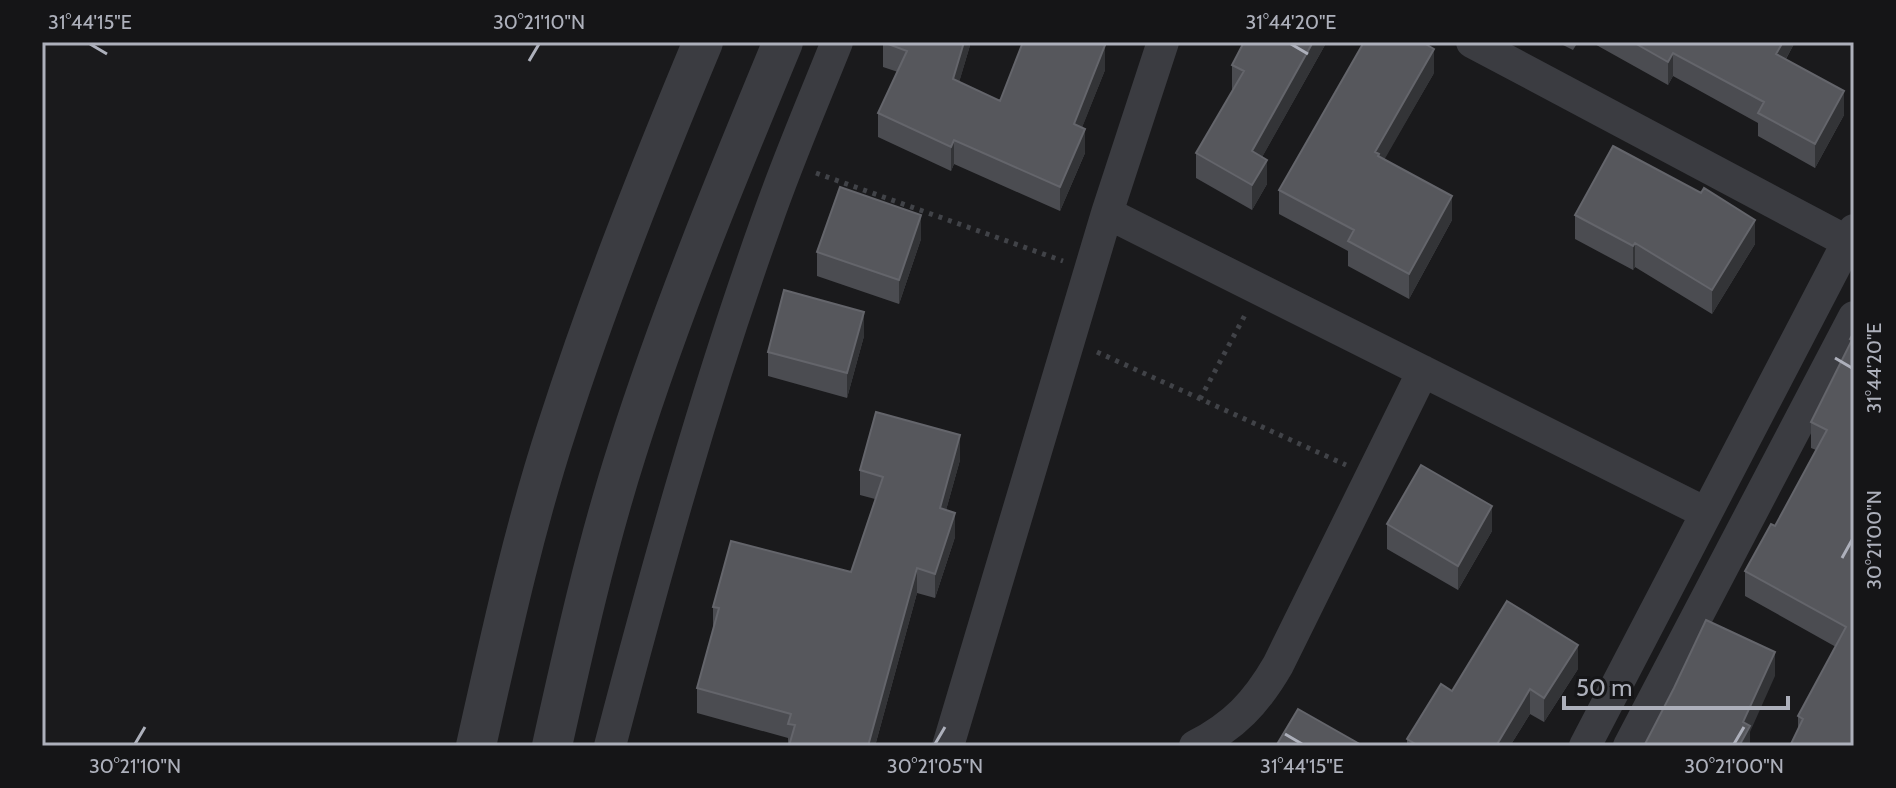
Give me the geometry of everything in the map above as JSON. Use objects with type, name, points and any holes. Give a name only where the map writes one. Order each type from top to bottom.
[{"type":"street","points":[[476,746],[510,595],[556,431],[607,279],[703,42]]},
{"type":"street","points":[[552,746],[581,614],[626,453],[672,319],[783,42]]},
{"type":"street","points":[[610,746],[645,611],[703,415],[766,221],[837,42]]},
{"type":"street","points":[[948,746],[1107,213],[1163,42]]},
{"type":"street","points":[[1472,42],[1851,236],[1706,513],[1597,742]]},
{"type":"street","points":[[1107,213],[1706,513]]},
{"type":"street","points":[[1629,746],[1854,317]]},
{"type":"street","points":[[1195,746],[1234,721],[1267,685],[1423,371]]},
{"type":"path","points":[[789,163],[1091,271]]},
{"type":"path","points":[[1200,399],[1258,289]]},
{"type":"path","points":[[1070,340],[1371,476]]},
{"type":"building","points":[[883,42],[964,42],[953,79],[1000,101],[1023,42],[1096,42],[1105,45],[1074,124],[1085,129],[1060,187],[954,140],[951,147],[878,113],[907,51]]},
{"type":"building","points":[[1244,42],[1313,42],[1252,151],[1267,160],[1252,185],[1196,153],[1244,71],[1232,65]]},
{"type":"building","points":[[1364,42],[1422,42],[1434,49],[1375,152],[1452,196],[1409,274],[1348,241],[1354,230],[1279,190]]},
{"type":"building","points":[[1633,42],[1783,42],[1776,54],[1844,91],[1815,144],[1758,113],[1764,102],[1673,53],[1668,62]]},
{"type":"building","points":[[1613,146],[1701,193],[1704,188],[1755,220],[1712,290],[1635,243],[1633,246],[1575,215]]},
{"type":"building","points":[[840,187],[921,215],[899,280],[817,252]]},
{"type":"building","points":[[784,290],[864,312],[847,373],[768,352]]},
{"type":"building","points":[[1854,332],[1854,746],[1790,746],[1803,719],[1798,716],[1846,627],[1745,571],[1771,524],[1775,526],[1827,430],[1811,422]]},
{"type":"building","points":[[876,412],[960,435],[940,508],[955,513],[935,574],[917,568],[868,746],[789,746],[795,725],[788,724],[791,714],[697,688],[719,608],[713,607],[731,541],[851,572],[883,477],[860,470]]},
{"type":"building","points":[[1421,465],[1492,506],[1458,566],[1387,524]]},
{"type":"building","points":[[1507,601],[1578,645],[1544,698],[1530,689],[1496,746],[1419,746],[1407,739],[1441,684],[1452,691]]},
{"type":"building","points":[[1706,620],[1775,652],[1743,722],[1750,726],[1739,746],[1644,746],[1674,688]]},
{"type":"building","points":[[1298,709],[1363,746],[1276,746]]}]
